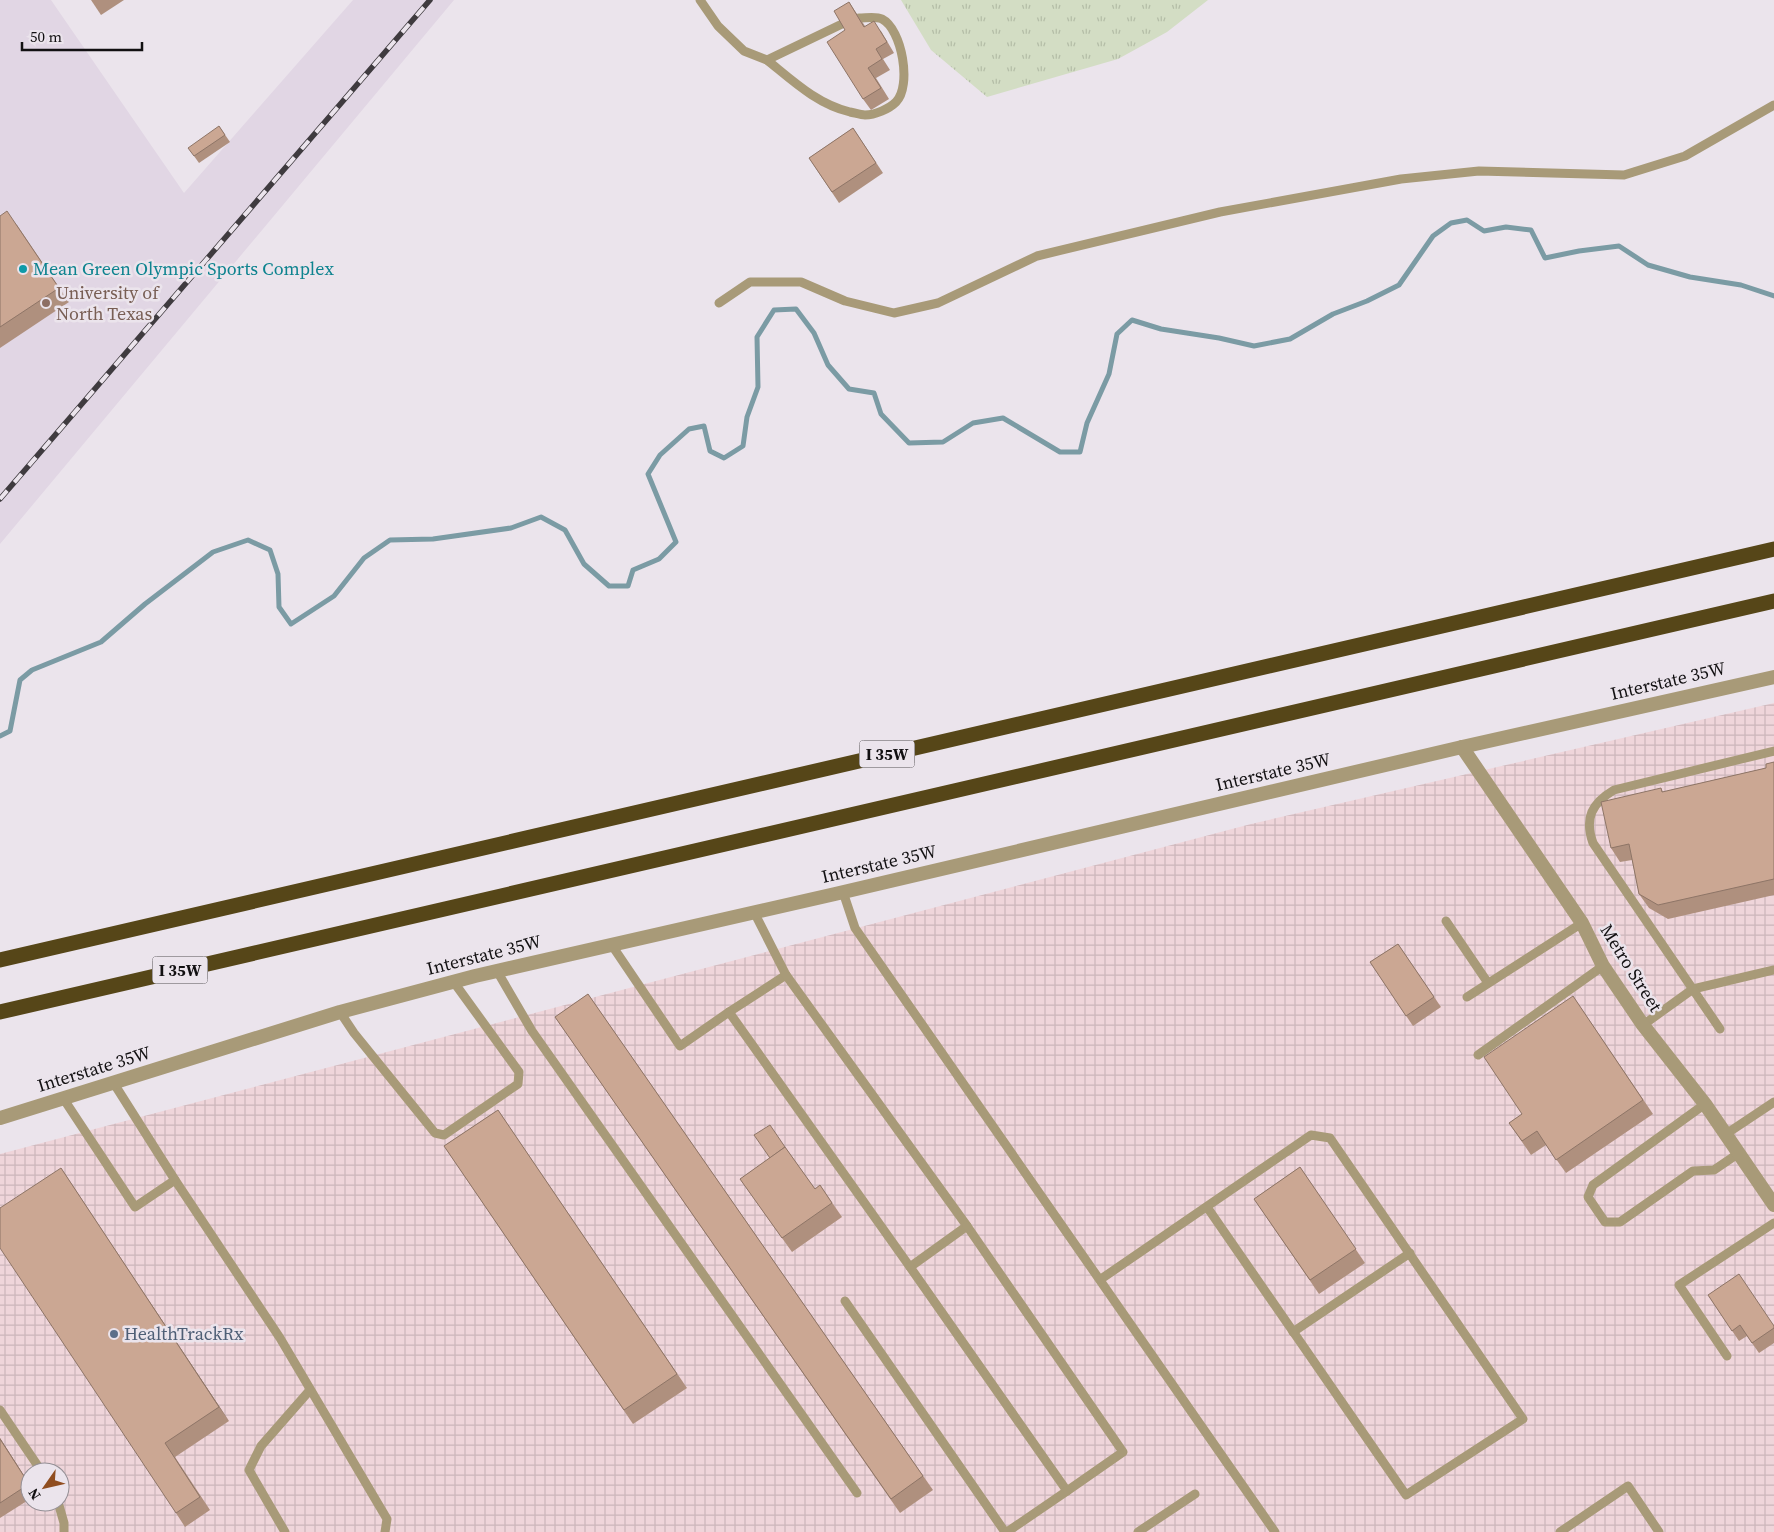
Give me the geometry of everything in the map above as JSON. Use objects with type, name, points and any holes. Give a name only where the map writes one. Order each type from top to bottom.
[{"type":"highway","name":"I 35W","points":[[0,960],[1774,549]]},
{"type":"highway","name":"I 35W","points":[[0,1012],[1774,601]]},
{"type":"street","name":"Interstate 35W","points":[[0,1118],[340,1012],[496,970],[843,892],[1462,747],[1774,677]]},
{"type":"street","name":"Metro Street","points":[[1462,747],[1582,923],[1603,966],[1643,1024],[1705,1104],[1774,1205]]},
{"type":"lane","points":[[700,0],[718,26],[744,51],[767,60],[818,100],[837,108],[865,115],[879,113],[897,102],[902,92],[904,74],[898,37],[888,24],[881,18],[859,18]]},
{"type":"lane","points":[[767,60],[842,24]]},
{"type":"lane","points":[[720,303],[750,282],[801,282],[845,301],[894,312],[938,303],[1038,256],[1220,212],[1401,179],[1479,171],[1624,174],[1685,156],[1743,125],[1774,105]]},
{"type":"lane","points":[[1720,1029],[1593,843],[1589,822],[1593,810],[1599,801],[1614,790],[1774,751]]},
{"type":"lane","points":[[843,892],[855,928],[1275,1532]]},
{"type":"lane","points":[[754,912],[786,975],[967,1226],[1123,1452],[1006,1532],[845,1300]]},
{"type":"lane","points":[[1446,921],[1488,983]]},
{"type":"lane","points":[[1467,997],[1582,923]]},
{"type":"lane","points":[[611,944],[680,1046],[728,1012],[786,975]]},
{"type":"lane","points":[[1478,1055],[1603,966]]},
{"type":"lane","points":[[496,970],[532,1032],[857,1493]]},
{"type":"lane","points":[[1643,1024],[1693,989],[1774,970]]},
{"type":"lane","points":[[340,1012],[354,1033],[434,1133],[444,1136],[518,1084],[518,1072],[453,981]]},
{"type":"lane","points":[[728,1012],[1067,1491]]},
{"type":"lane","points":[[113,1082],[175,1180],[280,1338],[387,1519],[385,1532]]},
{"type":"lane","points":[[62,1098],[135,1207],[175,1180]]},
{"type":"lane","points":[[1726,1134],[1774,1102]]},
{"type":"lane","points":[[1705,1104],[1593,1184],[1588,1197],[1605,1222],[1620,1222],[1693,1171],[1714,1170],[1739,1153]]},
{"type":"lane","points":[[1100,1279],[1311,1134],[1330,1138],[1523,1420],[1406,1495],[1207,1207]]},
{"type":"lane","points":[[1727,1356],[1679,1286],[1774,1223]]},
{"type":"lane","points":[[910,1267],[967,1226]]},
{"type":"lane","points":[[1293,1332],[1410,1253]]},
{"type":"lane","points":[[285,1532],[250,1470],[261,1446],[310,1390]]},
{"type":"lane","points":[[0,1410],[35,1462]]},
{"type":"lane","points":[[1560,1532],[1628,1486],[1659,1532]]},
{"type":"lane","points":[[1138,1532],[1194,1494]]},
{"type":"lane","points":[[61,1512],[64,1532]]},
{"type":"shaded area","points":[[0,0],[51,0],[184,193],[353,0],[454,0],[0,544]]},
{"type":"shaded area","points":[[1774,703],[1774,1532],[0,1532],[0,1154],[1251,824]]},
{"type":"green space","points":[[901,0],[1208,0],[1167,32],[1118,59],[987,97],[931,50]]},
{"type":"building","points":[[849,2],[864,27],[874,21],[887,42],[876,49],[882,59],[868,68],[881,88],[863,99],[827,42],[845,30],[834,11]]},
{"type":"building","points":[[219,126],[225,135],[194,156],[188,148]]},
{"type":"building","points":[[853,128],[876,163],[832,192],[809,158]]},
{"type":"building","name":"Mean Green Olympic Sports Complex","points":[[7,211],[59,288],[0,327],[0,216]]},
{"type":"building","points":[[1774,762],[1774,879],[1658,905],[1639,894],[1629,844],[1611,848],[1601,802],[1661,788],[1662,792],[1766,768],[1766,764]]},
{"type":"building","points":[[1398,944],[1434,997],[1406,1016],[1370,962]]},
{"type":"building","points":[[588,994],[923,1476],[891,1499],[555,1017]]},
{"type":"building","points":[[1573,996],[1643,1100],[1556,1160],[1537,1131],[1522,1141],[1509,1123],[1522,1114],[1484,1057]]},
{"type":"building","points":[[498,1110],[677,1374],[624,1410],[444,1146]]},
{"type":"building","points":[[770,1125],[785,1147],[770,1158],[754,1135]]},
{"type":"building","points":[[785,1147],[815,1189],[820,1185],[832,1203],[782,1238],[740,1179]]},
{"type":"building","points":[[1300,1167],[1356,1249],[1310,1280],[1254,1199]]},
{"type":"building","name":"HealthTrackRx","points":[[61,1168],[219,1407],[165,1443],[200,1497],[176,1513],[0,1248],[0,1208]]},
{"type":"building","points":[[1739,1274],[1774,1326],[1774,1328],[1752,1343],[1740,1325],[1732,1331],[1708,1295]]},
{"type":"building","points":[[0,1439],[20,1470],[20,1490],[0,1503]]},
{"type":"waterway","points":[[0,736],[10,731],[20,680],[32,670],[101,642],[145,604],[213,552],[248,540],[270,550],[278,574],[279,607],[291,624],[334,596],[364,558],[390,540],[433,539],[511,528],[541,517],[565,530],[584,564],[609,586],[628,586],[633,570],[659,559],[676,542],[648,474],[660,455],[689,429],[704,426],[710,451],[724,458],[743,446],[747,417],[758,387],[757,337],[774,310],[796,309],[814,333],[828,365],[849,389],[874,393],[881,414],[909,443],[943,442],[973,423],[1003,418],[1060,452],[1080,452],[1087,423],[1109,374],[1117,334],[1132,320],[1161,329],[1219,338],[1254,346],[1290,339],[1333,314],[1367,301],[1399,285],[1433,236],[1451,223],[1467,220],[1484,231],[1506,227],[1531,230],[1545,258],[1619,246],[1648,265],[1690,277],[1741,285],[1774,296]]},
{"type":"railway","points":[[0,499],[430,0]]},
{"type":"place","name":"Mean Green Olympic Sports Complex","points":[[23,269]]},
{"type":"place","name":"University of North Texas","points":[[46,303]]},
{"type":"place","name":"HealthTrackRx","points":[[114,1334]]}]
